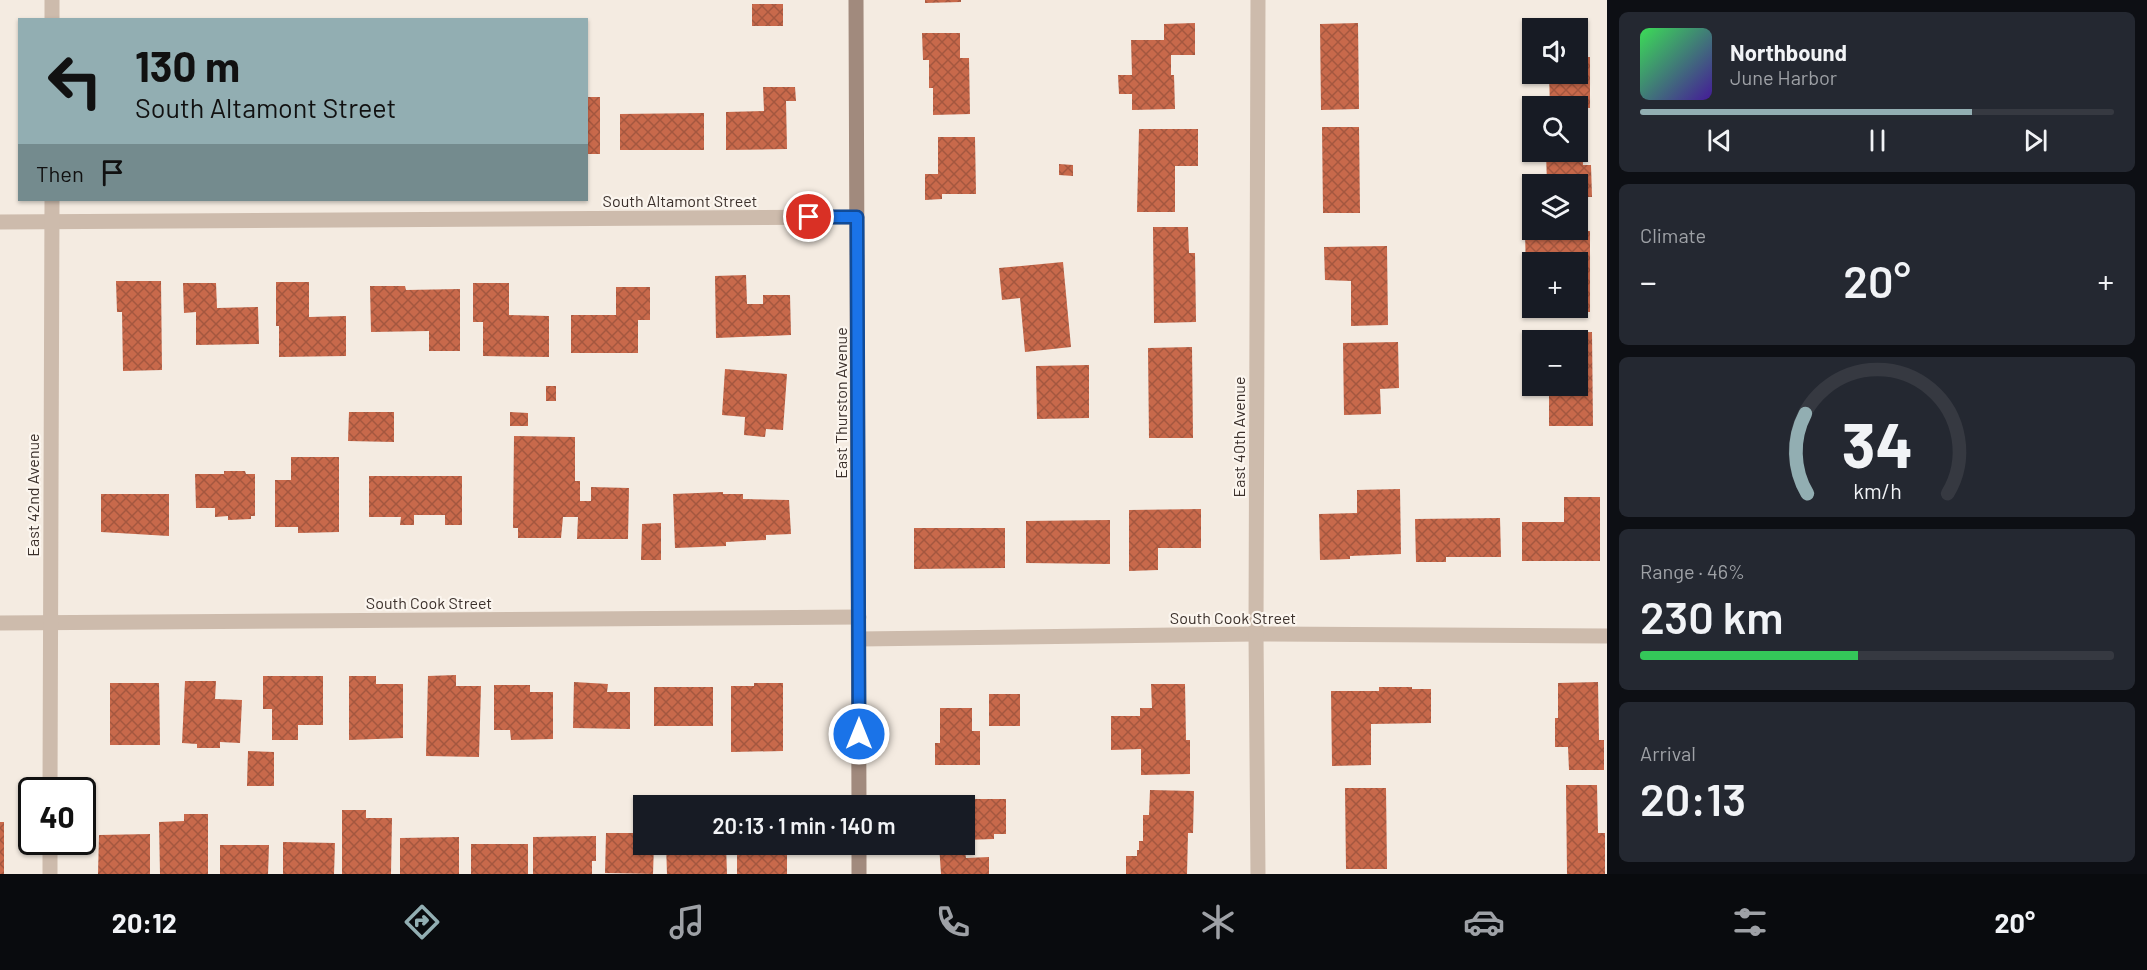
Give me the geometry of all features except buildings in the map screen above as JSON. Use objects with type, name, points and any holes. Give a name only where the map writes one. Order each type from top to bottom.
[{"type":"street","points":[[52,0],[52,18]]},
{"type":"street","name":"East Thurston Avenue","points":[[856,0],[859,795]]},
{"type":"street","name":"East 40th Avenue","points":[[1258,0],[1256,634],[1258,874]]},
{"type":"street","name":"East 42nd Avenue","points":[[50,777],[52,201]]},
{"type":"street","name":"South Altamont Street","points":[[0,222],[857,217]]},
{"type":"street","name":"South Cook Street","points":[[0,622],[858,617]]},
{"type":"street","name":"South Cook Street","points":[[858,639],[1256,634],[1607,636]]},
{"type":"street","points":[[50,855],[50,874]]},
{"type":"street","points":[[859,855],[859,874]]},
{"type":"route","points":[[809,217],[857,217],[859,734]]}]
